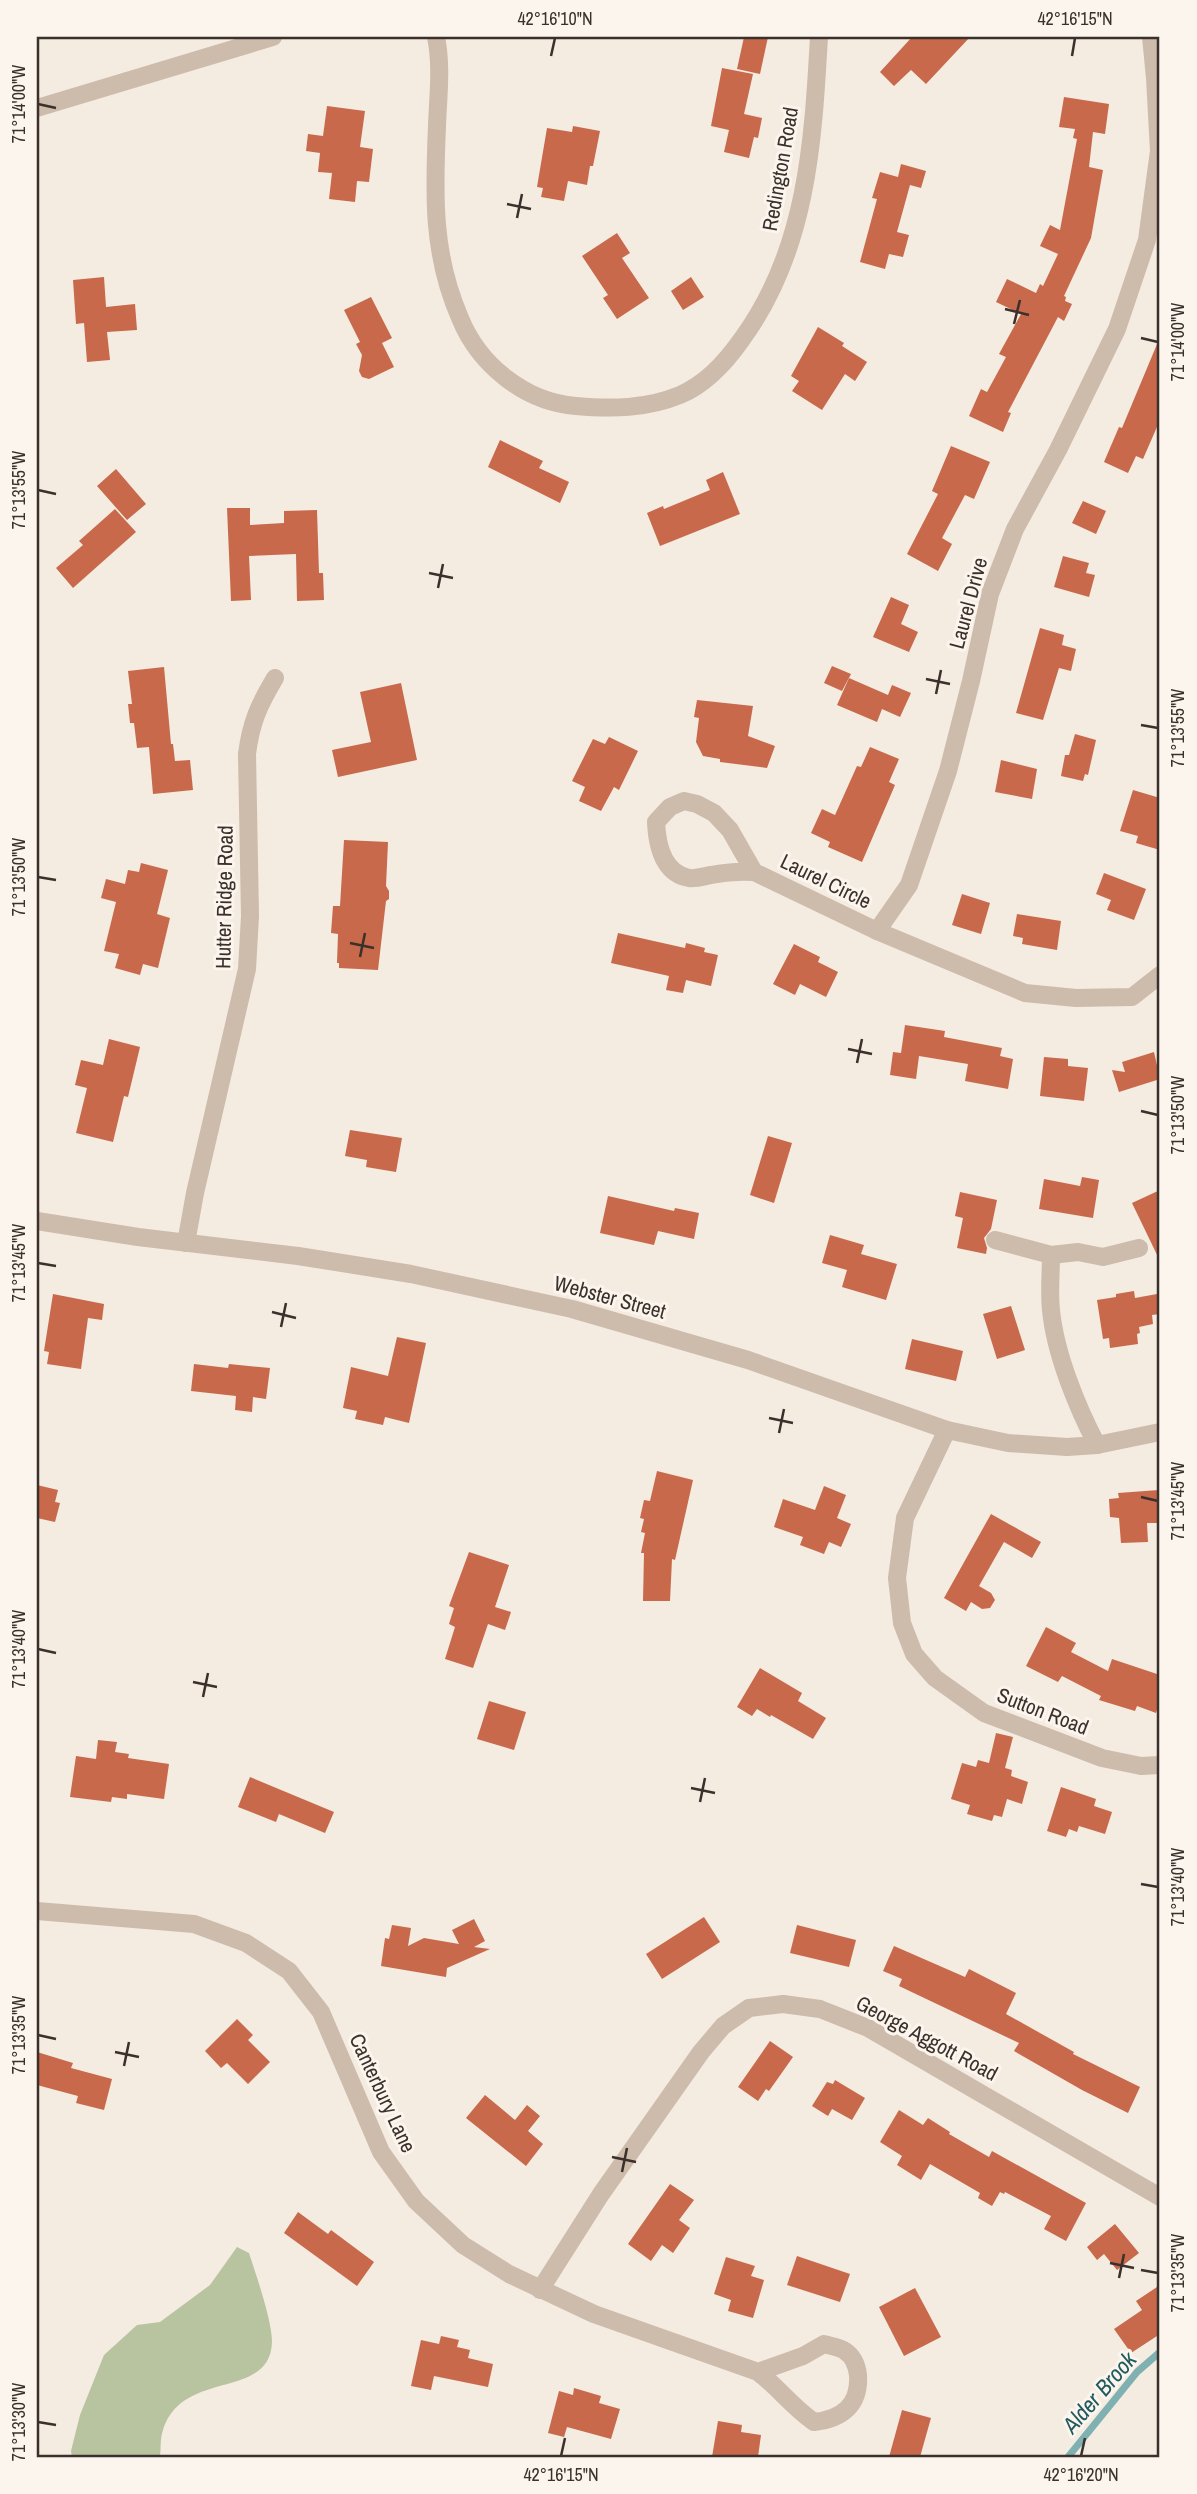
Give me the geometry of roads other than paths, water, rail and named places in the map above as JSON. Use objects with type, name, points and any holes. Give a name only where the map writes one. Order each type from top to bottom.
[{"type":"street","points":[[37,108],[272,37]]},
{"type":"street","name":"Redington Road","points":[[436,37],[439,78],[434,187],[439,256],[460,320],[485,361],[524,391],[558,404],[602,408],[628,408],[681,395],[709,377],[731,354],[752,325],[778,277],[794,236],[808,164],[819,37]]},
{"type":"street","name":"Laurel Drive","points":[[877,931],[909,885],[948,771],[990,594],[1014,529],[1058,450],[1117,329],[1147,240],[1158,151],[1155,78],[1150,37]]},
{"type":"street","name":"Hutter Ridge Road","points":[[186,1243],[195,1193],[247,970],[250,929],[247,754],[256,710],[275,678]]},
{"type":"street","name":"Laurel Circle","points":[[754,872],[730,830],[714,813],[697,804],[684,800],[670,807],[656,822],[657,840],[663,861],[677,872],[690,878],[736,871],[754,872],[877,931]]},
{"type":"street","points":[[877,931],[1024,993],[1076,999],[1132,997],[1160,975]]},
{"type":"street","name":"Webster Street","points":[[37,1221],[411,1274],[572,1308],[748,1360],[947,1430],[1008,1443],[1067,1447],[1097,1445],[1160,1432]]},
{"type":"street","points":[[995,1240],[1051,1255],[1078,1252],[1103,1257],[1139,1248]]},
{"type":"street","points":[[1051,1255],[1051,1310],[1063,1360],[1081,1414],[1097,1445]]},
{"type":"street","name":"Sutton Road","points":[[947,1430],[905,1518],[897,1578],[902,1623],[914,1654],[935,1678],[984,1713],[1102,1758],[1141,1766],[1160,1765]]},
{"type":"street","name":"Canterbury Lane","points":[[37,1911],[194,1923],[246,1943],[289,1971],[321,2012],[381,2152],[416,2202],[463,2245],[540,2290],[594,2314],[758,2372],[777,2387],[792,2407],[814,2422],[831,2420],[852,2405],[859,2388],[857,2365],[845,2351],[824,2344],[803,2356],[758,2372]]},
{"type":"street","name":"George Aggott Road","points":[[540,2290],[601,2194],[701,2052],[723,2026],[749,2008],[783,2004],[820,2009],[868,2028],[1160,2197]]},
{"type":"waterway","name":"Alder Brook","points":[[1068,2457],[1137,2372],[1160,2352]]}]
